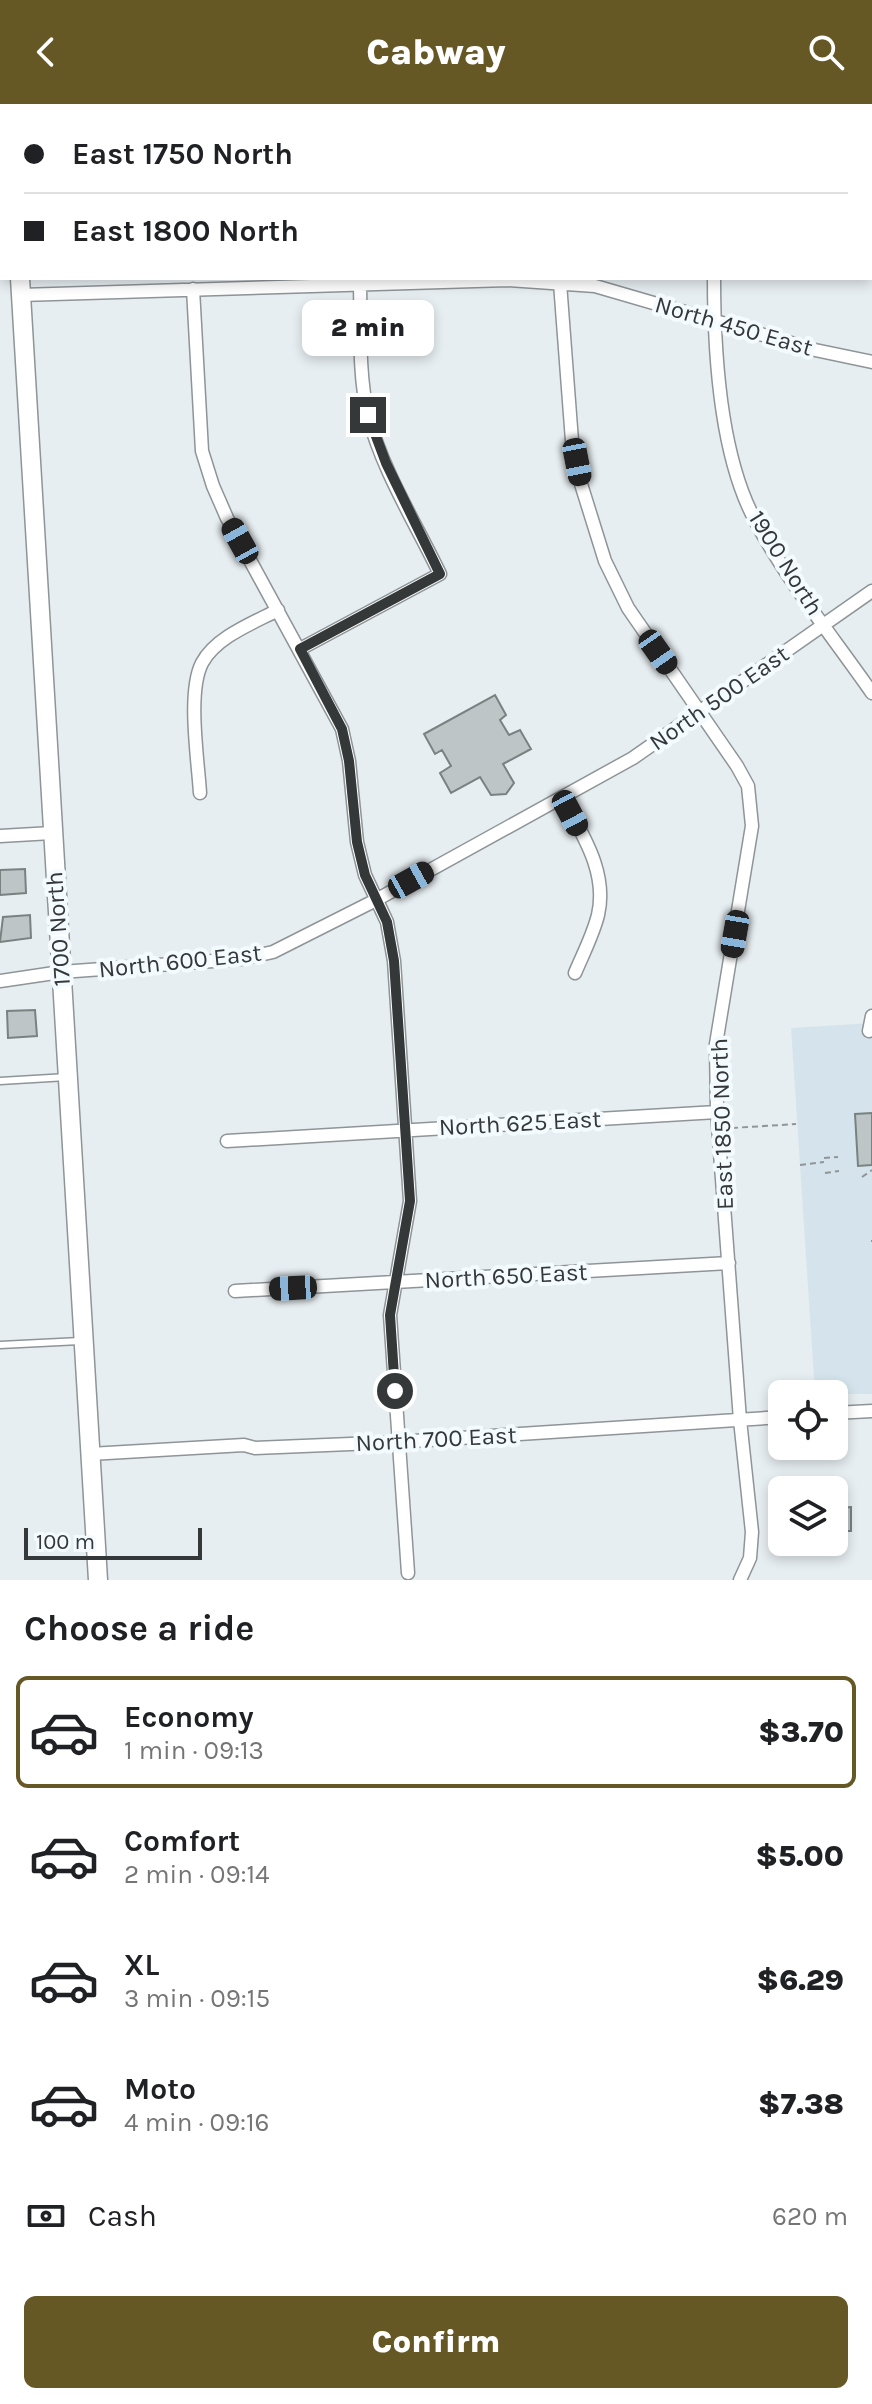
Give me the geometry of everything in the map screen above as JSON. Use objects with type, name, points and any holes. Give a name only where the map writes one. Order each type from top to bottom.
[{"type":"street","name":"North 450 East","points":[[20,286],[193,289],[508,280],[595,286],[815,350],[872,362]]},
{"type":"street","name":"1900 North","points":[[714,280],[714,320],[723,406],[734,462],[755,520],[872,693]]},
{"type":"street","name":"East 1850 North","points":[[560,283],[572,441],[592,523],[605,561],[628,608],[737,766],[748,786],[753,809],[749,852],[716,1044],[717,1112],[740,1420],[752,1532],[750,1558],[740,1580]]},
{"type":"street","points":[[300,649],[440,574],[386,463],[368,415],[361,367],[360,284]]},
{"type":"street","name":"1700 North","points":[[20,286],[98,1580]]},
{"type":"street","points":[[193,289],[202,451],[227,518],[342,729],[349,761],[357,842],[365,875],[387,922],[394,961],[410,1201],[390,1315],[408,1573]]},
{"type":"street","name":"North 500 East","points":[[563,798],[633,758],[872,591]]},
{"type":"street","points":[[200,793],[194,705],[202,663],[223,640],[278,610]]},
{"type":"street","points":[[563,798],[592,855],[600,887],[598,914],[575,973]]},
{"type":"street","name":"North 600 East","points":[[0,981],[61,972],[263,955],[376,900],[563,798]]},
{"type":"street","points":[[0,836],[52,833]]},
{"type":"street","points":[[871,1035],[872,1016]]},
{"type":"street","name":"North 625 East","points":[[227,1141],[717,1112]]},
{"type":"street","name":"North 650 East","points":[[235,1291],[729,1263]]},
{"type":"street","points":[[848,1412],[872,1411]]},
{"type":"street","name":"North 700 East","points":[[90,1454],[244,1445],[255,1448],[398,1442],[768,1418]]},
{"type":"lane","points":[[0,1081],[67,1077]]},
{"type":"lane","points":[[0,1345],[83,1341]]},
{"type":"path","points":[[732,1128],[796,1124]]},
{"type":"path","points":[[800,1165],[838,1157]]},
{"type":"path","points":[[862,1177],[872,1170]]},
{"type":"path","points":[[825,1173],[839,1171]]},
{"type":"shaded area","points":[[872,1023],[872,1394],[848,1394],[848,1380],[814,1380],[791,1028]]},
{"type":"building","points":[[495,695],[506,715],[500,720],[509,735],[520,730],[531,749],[503,764],[514,783],[506,794],[491,795],[480,777],[451,793],[440,773],[451,766],[442,750],[435,754],[424,734]]},
{"type":"building","points":[[25,869],[26,893],[0,895],[0,870]]},
{"type":"building","points":[[30,915],[31,938],[0,942],[3,917]]},
{"type":"building","points":[[35,1010],[37,1036],[8,1038],[7,1011]]},
{"type":"building","points":[[872,1113],[872,1165],[858,1166],[855,1114]]},
{"type":"building","points":[[848,1507],[851,1507],[851,1531],[848,1531]]},
{"type":"route","points":[[368,415],[386,463],[440,574],[300,649],[342,729],[349,761],[357,842],[365,875],[387,922],[394,961],[410,1201],[390,1315],[395,1391]]}]
